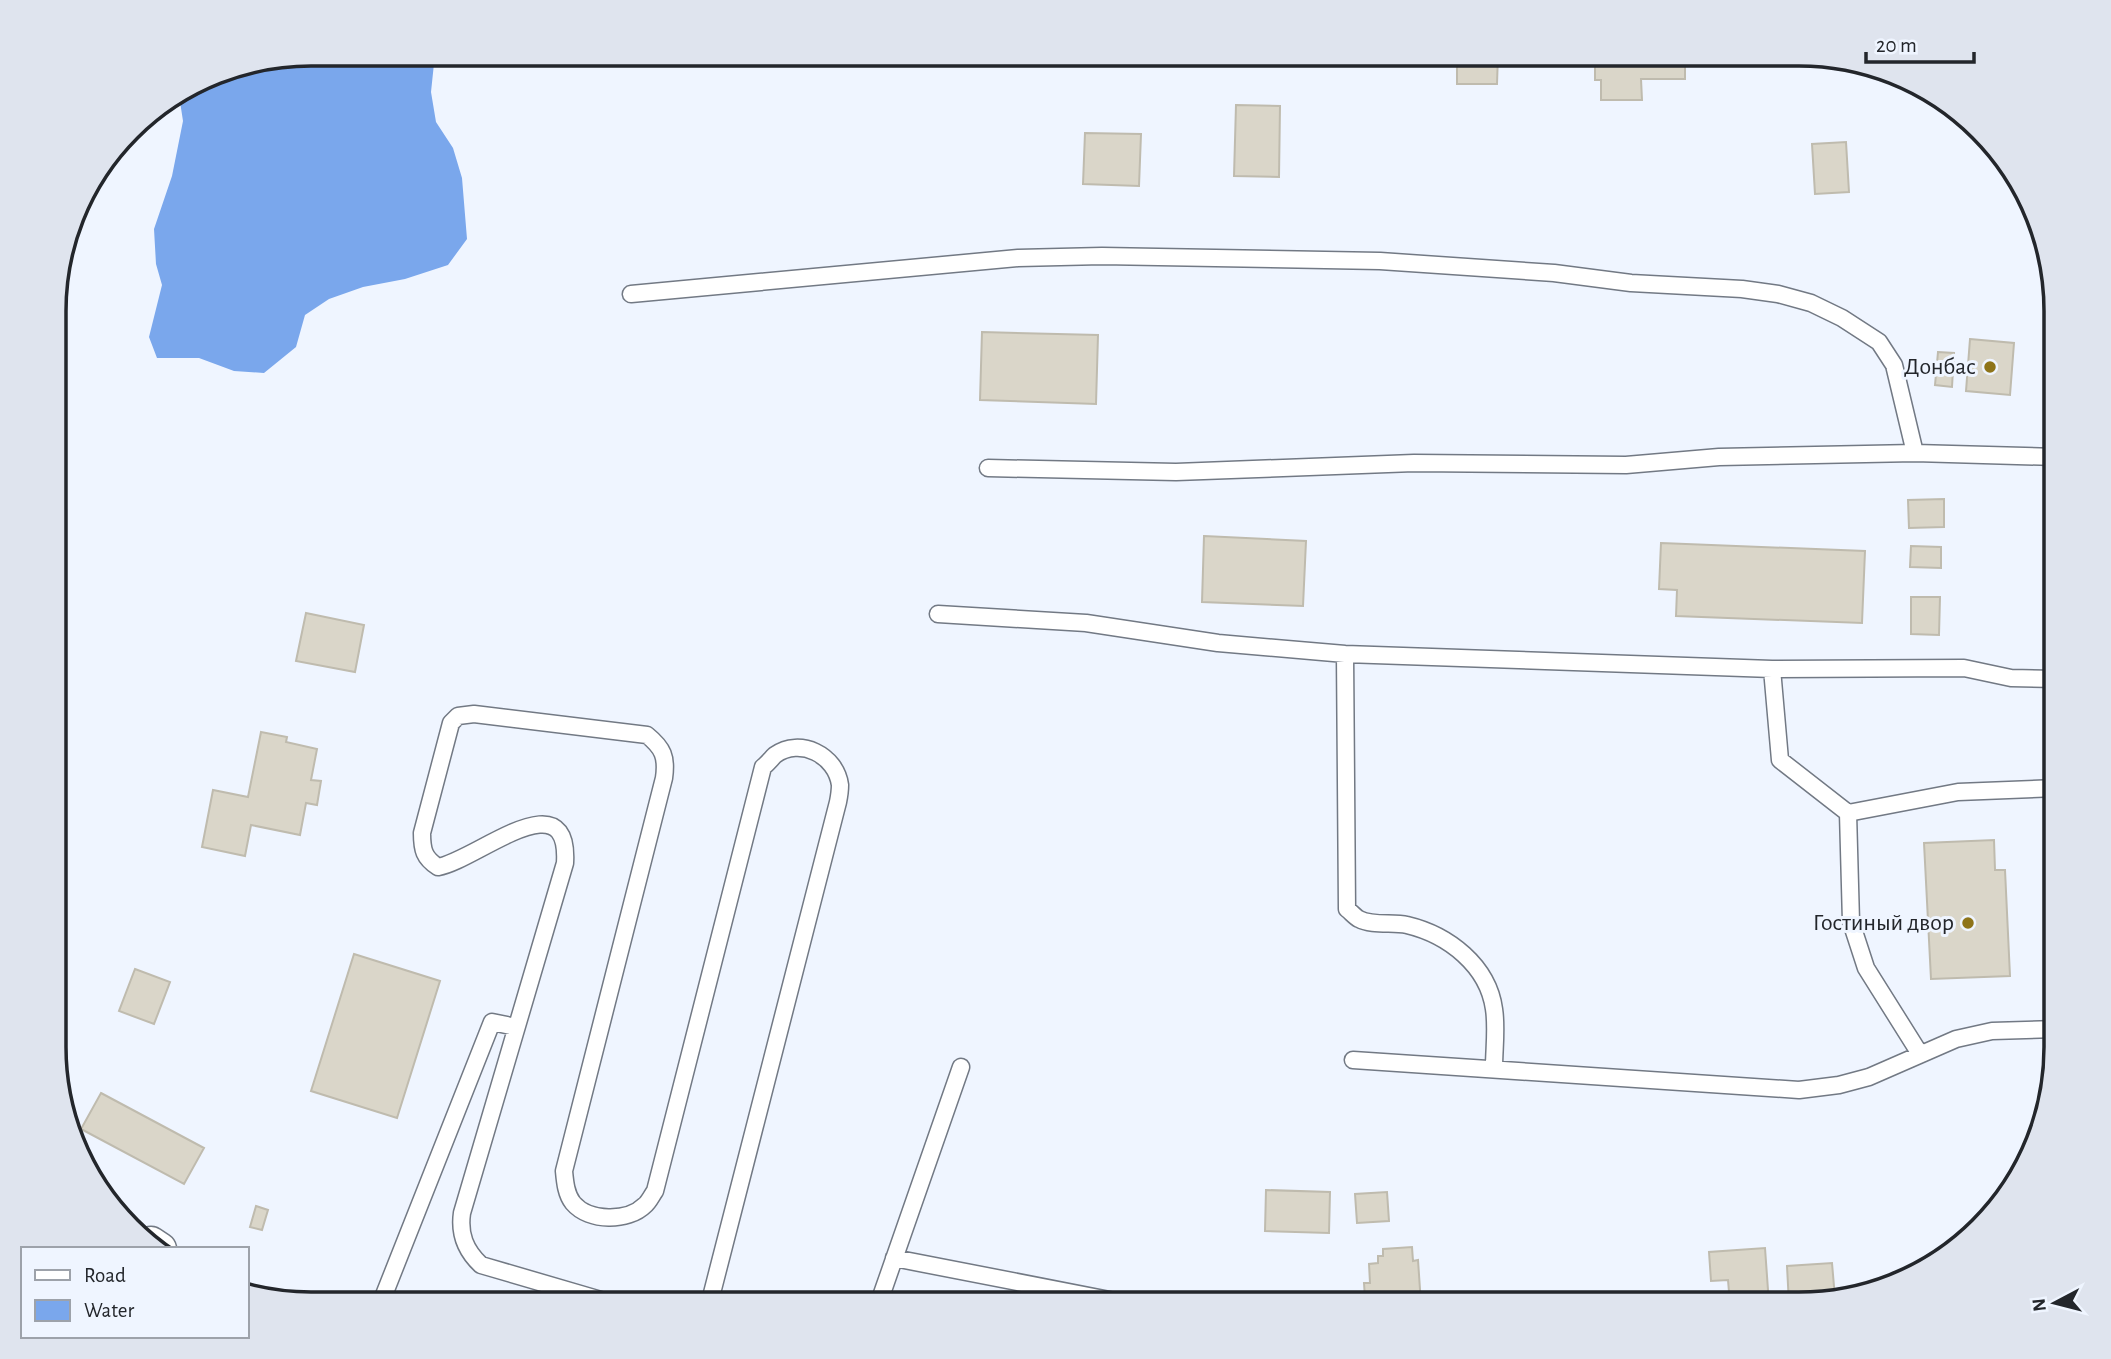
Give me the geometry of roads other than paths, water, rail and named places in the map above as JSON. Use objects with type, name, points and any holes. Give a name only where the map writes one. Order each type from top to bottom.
[{"type":"lane","points":[[631,294],[1018,258],[1102,256],[1380,261],[1766,292],[1811,303],[1842,318],[1879,342],[1894,365],[1915,453]]},
{"type":"lane","points":[[988,468],[1201,472],[1414,463],[1626,465],[1719,457],[1915,453],[2044,457]]},
{"type":"lane","points":[[938,614],[1086,623],[1218,643],[1345,654],[1772,669],[1964,668],[2011,678],[2044,679]]},
{"type":"lane","points":[[1345,654],[1347,909],[1360,920],[1407,925],[1431,934],[1458,949],[1478,967],[1491,993],[1495,1012],[1494,1068]]},
{"type":"lane","points":[[1772,669],[1780,760],[1848,813],[1958,792],[2044,788]]},
{"type":"lane","points":[[573,1292],[481,1265],[466,1247],[462,1234],[462,1213],[565,863],[566,847],[562,833],[553,827],[540,824],[522,827],[452,865],[438,867],[428,861],[422,849],[422,833],[450,723],[458,716],[474,714],[646,735],[664,751],[666,765],[663,778],[564,1171],[571,1201],[582,1211],[598,1217],[617,1217],[632,1213],[645,1205],[655,1191],[763,767],[776,754],[790,748],[819,753],[836,771],[840,786],[838,802],[712,1292]]},
{"type":"lane","points":[[1848,813],[1851,922],[1866,968],[1920,1054]]},
{"type":"lane","points":[[385,1292],[492,1022],[516,1027]]},
{"type":"lane","points":[[1353,1060],[1800,1090],[1839,1085],[1869,1077],[1956,1039],[1992,1031],[2044,1029]]},
{"type":"lane","points":[[882,1292],[961,1067]]},
{"type":"lane","points":[[894,1258],[1068,1292]]},
{"type":"water","points":[[312,66],[434,66],[431,92],[436,122],[453,148],[462,178],[467,239],[448,265],[405,279],[363,287],[329,299],[305,315],[296,347],[264,373],[234,371],[199,358],[157,358],[149,337],[162,285],[156,264],[154,229],[172,176],[183,121],[180,104],[203,92],[248,75]]},
{"type":"place","name":"Донбас","points":[[1990,367]]},
{"type":"place","name":"Гостиный двор","points":[[1968,923]]}]
